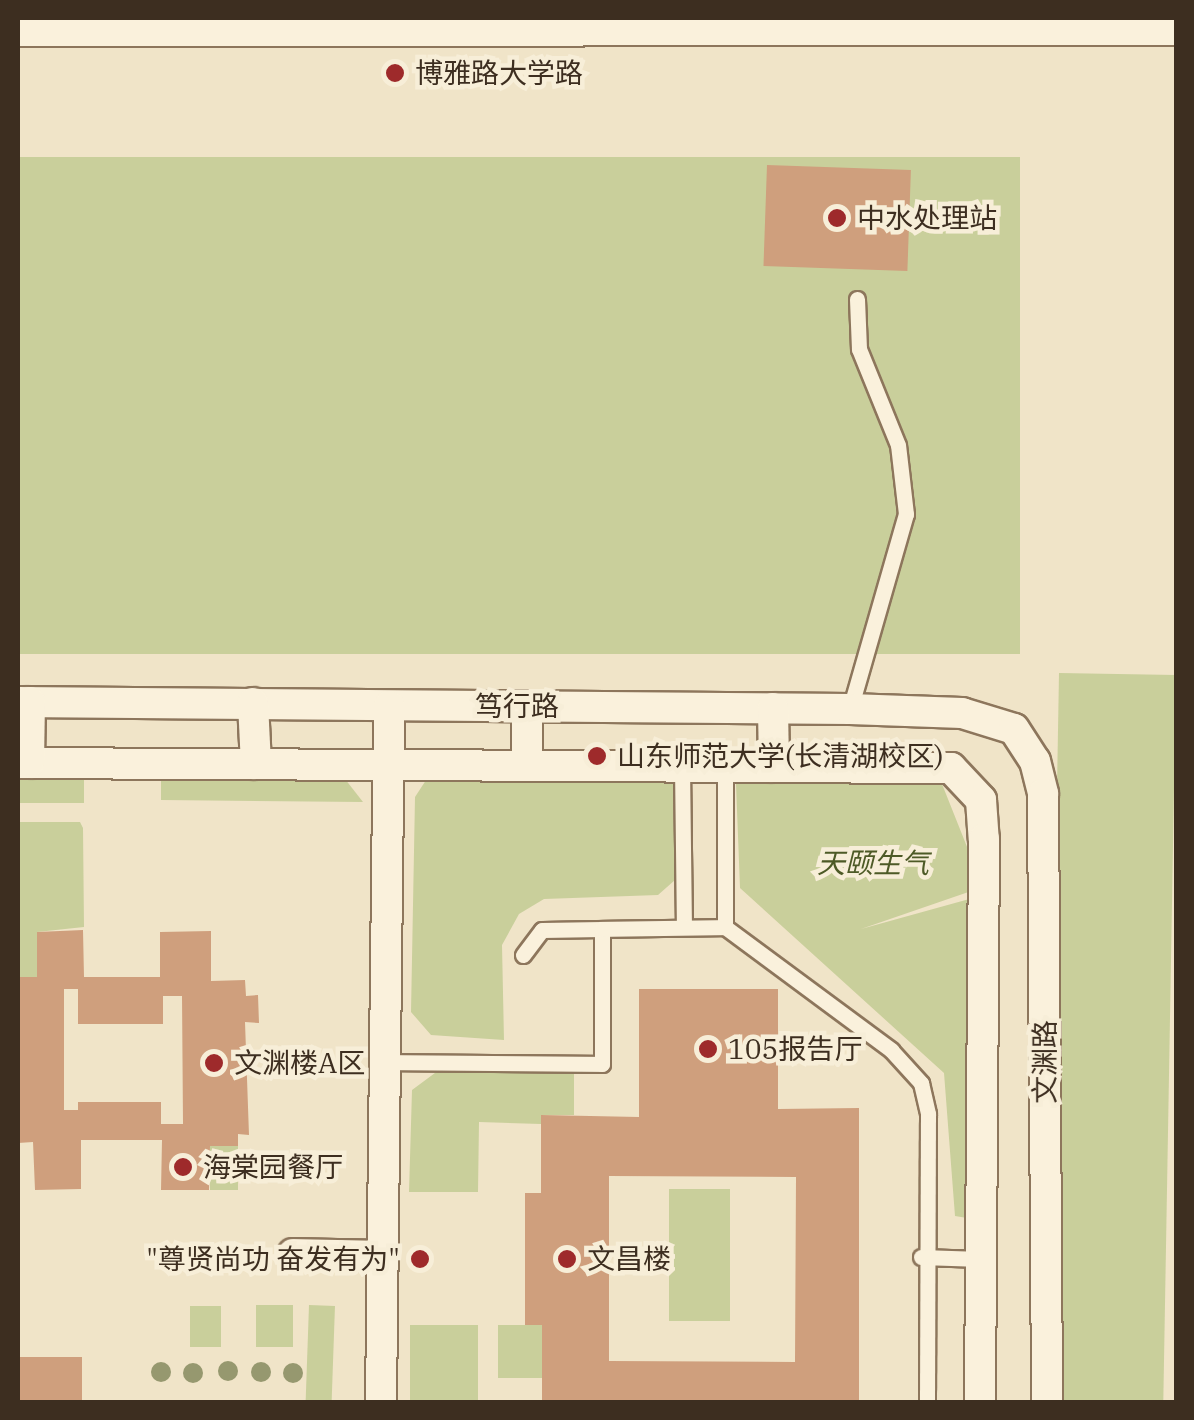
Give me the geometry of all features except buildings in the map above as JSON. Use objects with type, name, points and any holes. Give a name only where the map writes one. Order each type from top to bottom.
[{"type":"street","points":[[18,27],[178,21],[1176,26]]},
{"type":"street","points":[[24,702],[24,763],[951,768],[970,782],[982,800],[984,839],[980,1402]]},
{"type":"street","name":"笃行路","points":[[24,702],[850,709],[962,713],[1014,729]]},
{"type":"street","points":[[253,704],[256,764]]},
{"type":"street","points":[[381,1402],[389,706]]},
{"type":"street","points":[[527,706],[527,765]]},
{"type":"street","points":[[773,708],[774,767]]},
{"type":"street","name":"文渊路","points":[[1014,729],[1036,761],[1043,794],[1047,1402]]},
{"type":"street","points":[[293,1254],[382,1256]]},
{"type":"lane","points":[[850,709],[906,514],[898,445],[859,349],[857,299]]},
{"type":"lane","points":[[682,766],[684,927]]},
{"type":"lane","points":[[724,927],[725,766]]},
{"type":"lane","points":[[522,956],[542,930],[724,927],[891,1050],[922,1083],[928,1114],[924,1257],[927,1402]]},
{"type":"lane","points":[[383,1062],[602,1064],[602,929]]},
{"type":"lane","points":[[924,1257],[981,1259]]},
{"type":"green space","points":[[18,157],[1020,157],[1020,654],[18,654]]},
{"type":"green space","points":[[1059,673],[1176,675],[1163,1402],[1046,1402]]},
{"type":"green space","points":[[18,769],[84,769],[84,803],[18,803]]},
{"type":"green space","points":[[161,771],[345,779],[363,802],[161,800]]},
{"type":"green space","points":[[430,774],[658,774],[673,784],[675,880],[658,895],[544,899],[519,914],[502,945],[504,1040],[431,1035],[411,1012],[415,797]]},
{"type":"green space","name":"天颐生气","points":[[736,784],[942,784],[983,887],[861,929],[991,893],[979,1220],[955,1216],[944,1073],[740,888]]},
{"type":"green space","points":[[18,822],[80,822],[83,828],[84,927],[37,932],[37,977],[18,978]]},
{"type":"green space","points":[[439,1070],[574,1071],[574,1115],[542,1115],[541,1124],[479,1122],[478,1192],[409,1192],[412,1090]]},
{"type":"green space","points":[[210,1146],[238,1146],[238,1190],[210,1190]]},
{"type":"green space","points":[[669,1189],[730,1189],[730,1321],[669,1321]]},
{"type":"green space","points":[[256,1305],[293,1305],[293,1347],[256,1347]]},
{"type":"green space","points":[[309,1305],[335,1306],[332,1402],[306,1402]]},
{"type":"green space","points":[[190,1306],[221,1306],[221,1347],[190,1347]]},
{"type":"green space","points":[[410,1325],[478,1325],[478,1402],[410,1402]]},
{"type":"green space","points":[[498,1325],[542,1325],[542,1378],[498,1378]]},
{"type":"place","name":"博雅路大学路","points":[[395,73]]},
{"type":"place","name":"中水处理站","points":[[837,218]]},
{"type":"place","name":"山东师范大学(长清湖校区)","points":[[597,756]]},
{"type":"place","name":"105报告厅","points":[[708,1049]]},
{"type":"place","name":"文渊楼A区","points":[[214,1063]]},
{"type":"place","name":"海棠园餐厅","points":[[183,1167]]},
{"type":"place","name":"\"尊贤尚功 奋发有为\"","points":[[420,1259]]},
{"type":"place","name":"文昌楼","points":[[567,1259]]}]
